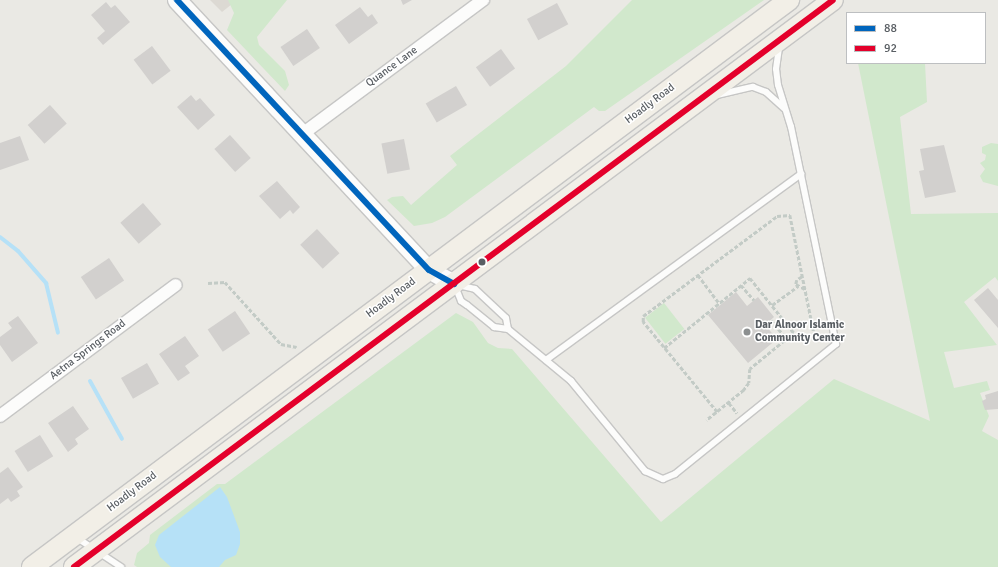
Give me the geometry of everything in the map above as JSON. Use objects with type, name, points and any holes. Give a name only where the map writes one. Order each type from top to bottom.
[{"type":"main road","name":"Hoadly Road","points":[[32,567],[789,0]]},
{"type":"main road","points":[[74,567],[834,0]]},
{"type":"street","points":[[177,0],[301,135],[429,270],[454,284]]},
{"type":"street","name":"Quance Lane","points":[[301,135],[483,0]]},
{"type":"street","name":"Aetna Springs Road","points":[[0,416],[176,285]]},
{"type":"lane","points":[[454,284],[462,301],[494,327],[508,329],[571,381],[645,471],[663,479],[675,474],[836,344],[791,127],[776,78],[779,41]]},
{"type":"lane","points":[[703,99],[753,87],[766,92],[785,110]]},
{"type":"lane","points":[[546,360],[801,174]]},
{"type":"lane","points":[[454,284],[475,289],[506,318],[508,329]]},
{"type":"lane","points":[[74,535],[121,567]]},
{"type":"path","points":[[716,412],[643,322],[643,316],[777,216],[790,215],[814,333]]},
{"type":"path","points":[[698,275],[719,303]]},
{"type":"path","points":[[798,286],[797,280],[802,277]]},
{"type":"path","points":[[664,348],[750,278],[794,333],[750,369],[749,383],[744,390],[707,420]]},
{"type":"path","points":[[208,283],[225,282],[281,344],[300,347]]},
{"type":"path","points":[[741,285],[754,300]]},
{"type":"path","points":[[798,286],[805,289]]},
{"type":"path","points":[[772,305],[798,286]]},
{"type":"path","points":[[771,320],[786,339]]},
{"type":"shaded area","points":[[210,0],[237,0],[222,12]]},
{"type":"green space","points":[[228,0],[287,0],[257,37],[259,45],[285,71],[289,85],[285,91],[227,30],[234,13]]},
{"type":"green space","points":[[632,0],[764,0],[605,111],[599,111],[594,107],[445,217],[432,223],[414,226],[387,200],[392,197],[403,196],[411,205],[457,165],[450,156],[566,66]]},
{"type":"green space","points":[[858,64],[925,64],[927,102],[900,117],[911,214],[998,213],[998,281],[995,277],[964,302],[997,345],[944,352],[954,388],[987,381],[990,390],[980,393],[989,416],[982,431],[998,440],[998,567],[137,567],[134,565],[137,553],[149,543],[150,535],[217,484],[225,484],[456,313],[473,322],[488,343],[498,348],[512,349],[661,522],[834,379],[930,421]]},
{"type":"green space","points":[[991,143],[998,144],[998,186],[983,182],[980,176],[985,169],[980,163],[985,160],[986,155],[982,153],[982,147]]},
{"type":"green space","points":[[664,303],[684,329],[665,344],[645,318]]},
{"type":"water","points":[[220,487],[227,497],[240,532],[240,544],[236,555],[225,560],[219,567],[171,567],[160,557],[155,545],[159,535]]},
{"type":"building","points":[[401,0],[412,0],[403,5]]},
{"type":"building","points":[[106,2],[111,8],[115,5],[130,22],[103,45],[97,38],[105,31],[91,15]]},
{"type":"building","points":[[557,3],[568,24],[538,40],[527,19]]},
{"type":"building","points":[[360,7],[368,17],[372,14],[378,23],[349,44],[335,25]]},
{"type":"building","points":[[307,29],[320,48],[293,66],[280,47]]},
{"type":"building","points":[[152,46],[171,71],[152,85],[134,60]]},
{"type":"building","points":[[501,49],[515,68],[490,87],[476,67]]},
{"type":"building","points":[[456,86],[467,105],[437,123],[426,104]]},
{"type":"building","points":[[191,95],[196,101],[200,98],[215,115],[198,130],[177,107]]},
{"type":"building","points":[[50,105],[67,124],[44,144],[28,125]]},
{"type":"building","points":[[230,135],[251,158],[235,172],[214,149]]},
{"type":"building","points":[[20,136],[29,160],[0,170],[0,143]]},
{"type":"building","points":[[404,139],[410,169],[387,174],[381,143]]},
{"type":"building","points":[[944,145],[956,192],[925,198],[919,171],[924,170],[920,149]]},
{"type":"building","points":[[277,181],[300,207],[293,214],[290,210],[280,219],[259,196]]},
{"type":"building","points":[[143,203],[161,224],[139,244],[120,223]]},
{"type":"building","points":[[317,229],[340,253],[323,269],[300,245]]},
{"type":"building","points":[[109,258],[124,280],[96,299],[81,277]]},
{"type":"building","points":[[988,288],[998,300],[998,328],[974,300]]},
{"type":"building","name":"Dar Alnoor Islamic Community Center","points":[[736,292],[747,306],[758,297],[774,317],[765,325],[777,339],[748,363],[708,315]]},
{"type":"building","points":[[235,311],[250,333],[223,352],[208,329]]},
{"type":"building","points":[[18,316],[38,343],[12,362],[0,345],[0,337],[12,328],[8,323]]},
{"type":"building","points":[[185,336],[199,356],[185,366],[190,373],[178,381],[159,354]]},
{"type":"building","points":[[147,363],[159,384],[133,399],[121,378]]},
{"type":"building","points":[[998,391],[998,409],[985,410],[982,401],[986,399],[985,395]]},
{"type":"building","points":[[73,406],[89,429],[75,439],[78,444],[68,452],[48,423]]},
{"type":"building","points":[[40,435],[53,456],[28,472],[15,451]]},
{"type":"building","points":[[8,467],[23,487],[17,491],[20,496],[11,502],[8,498],[0,504],[0,473]]},
{"type":"waterway","points":[[0,237],[18,251],[46,283],[58,333]]},
{"type":"waterway","points":[[90,381],[122,439]]},
{"type":"transit line","name":"88","points":[[177,0],[429,270],[454,284]]},
{"type":"transit line","name":"92","points":[[74,567],[833,0]]},
{"type":"place","name":"Dar Alnoor Islamic Community Center","points":[[747,332]]}]
